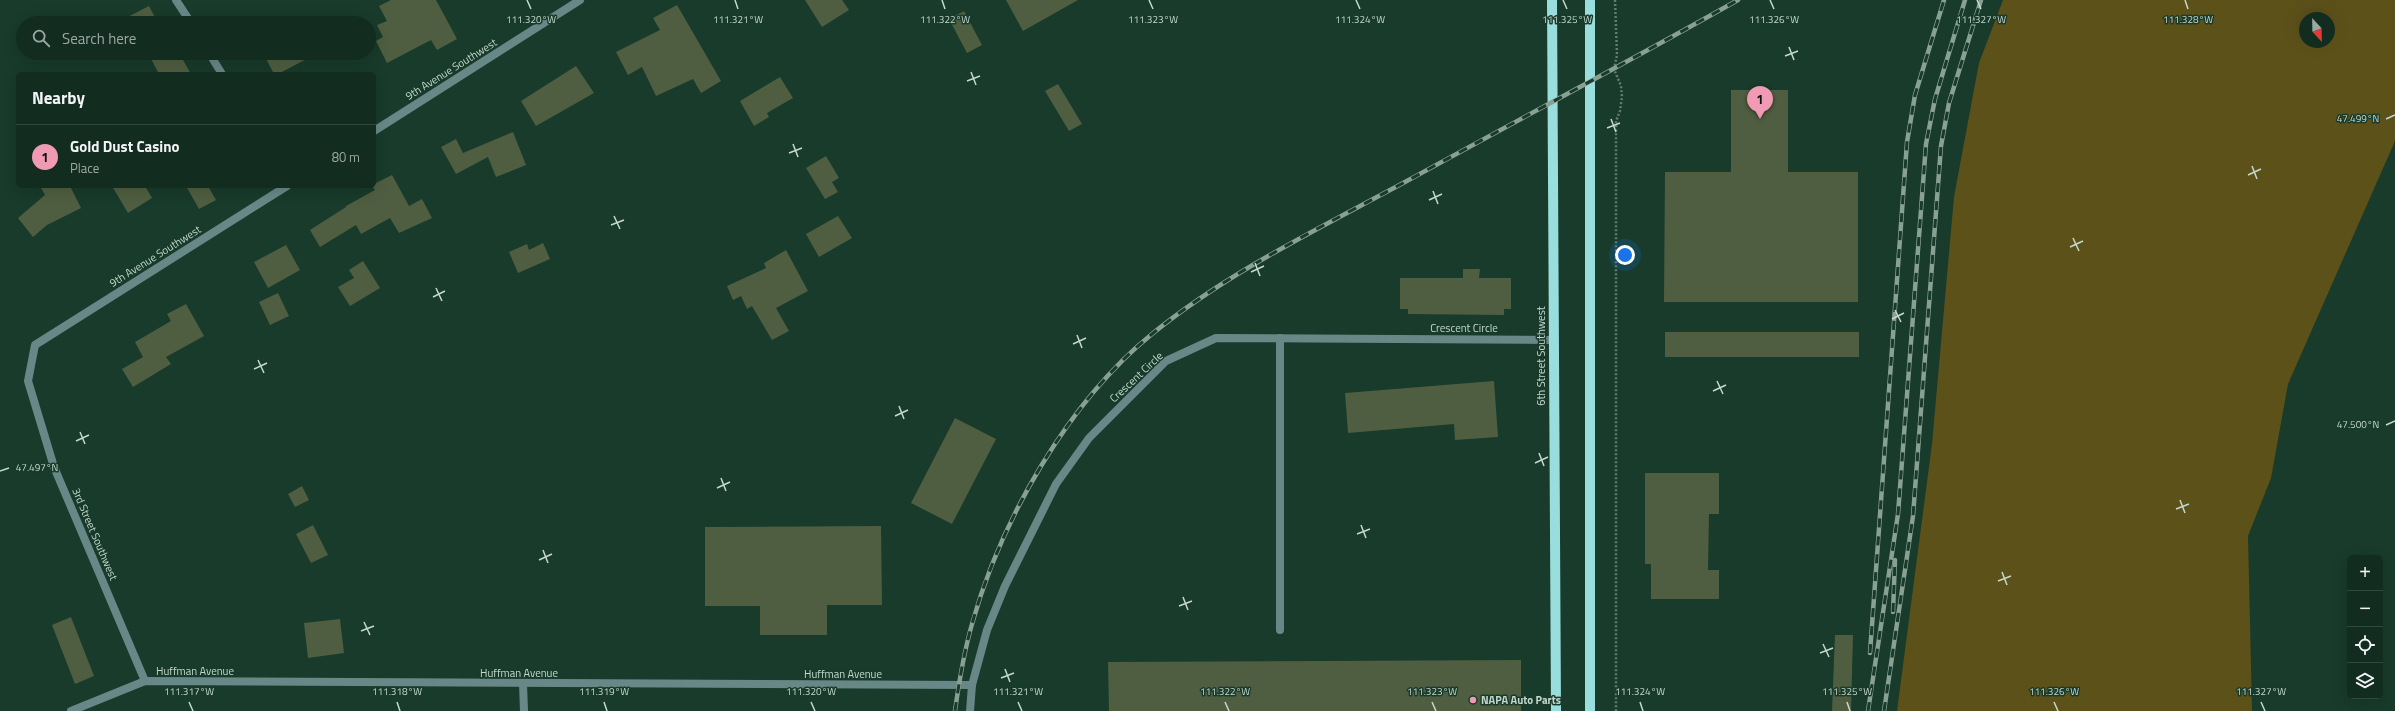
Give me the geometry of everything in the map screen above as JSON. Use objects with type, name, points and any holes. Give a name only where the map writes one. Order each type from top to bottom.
[{"type":"main road","name":"6th Street Southwest","points":[[1552,0],[1556,711]]},
{"type":"main road","points":[[1590,0],[1590,711]]},
{"type":"street","points":[[176,0],[186,16]]},
{"type":"street","name":"9th Avenue Southwest","points":[[376,130],[580,0]]},
{"type":"street","points":[[213,60],[221,72]]},
{"type":"street","name":"9th Avenue Southwest","points":[[35,345],[284,188]]},
{"type":"street","name":"Crescent Circle","points":[[970,711],[972,685],[987,630],[1020,553],[1056,484],[1089,438],[1166,361],[1216,338],[1553,340]]},
{"type":"street","points":[[1280,338],[1280,630]]},
{"type":"street","name":"3rd Street Southwest","points":[[35,345],[28,381],[54,467],[145,681]]},
{"type":"street","name":"Huffman Avenue","points":[[71,711],[145,681],[972,685]]},
{"type":"street","points":[[523,684],[524,711]]},
{"type":"path","points":[[1615,0],[1617,55],[1614,69],[1621,86],[1622,97],[1616,128],[1616,711]]},
{"type":"shaded area","points":[[2003,0],[2395,0],[2395,141],[2288,384],[2271,478],[2248,536],[2252,711],[1897,711],[1932,444],[1954,197],[1979,63]]},
{"type":"building","points":[[391,0],[436,0],[457,39],[437,50],[431,40],[387,63],[376,41],[383,37],[377,25],[387,21],[379,6]]},
{"type":"building","points":[[805,0],[842,0],[849,10],[822,27]]},
{"type":"building","points":[[1006,0],[1078,0],[1023,31]]},
{"type":"building","points":[[677,5],[721,81],[701,93],[693,79],[656,96],[642,67],[628,75],[616,52],[660,30],[653,18]]},
{"type":"building","points":[[149,6],[154,16],[130,16]]},
{"type":"building","points":[[964,11],[982,45],[967,53],[949,19]]},
{"type":"building","points":[[152,60],[183,60],[190,72],[158,72]]},
{"type":"building","points":[[267,60],[305,60],[282,72],[273,72]]},
{"type":"building","points":[[576,66],[594,93],[536,126],[521,101]]},
{"type":"building","points":[[780,77],[793,98],[767,113],[769,117],[754,126],[740,101]]},
{"type":"building","points":[[1058,84],[1082,124],[1069,131],[1045,91]]},
{"type":"building","points":[[1731,90],[1788,90],[1788,172],[1858,172],[1858,302],[1664,302],[1665,172],[1731,172]]},
{"type":"building","points":[[513,132],[526,165],[496,177],[488,157],[456,174],[441,147],[456,139],[463,153]]},
{"type":"building","points":[[826,156],[839,178],[832,182],[838,192],[825,199],[806,168]]},
{"type":"building","points":[[392,175],[409,206],[422,199],[432,218],[399,233],[390,218],[361,234],[356,225],[320,247],[310,230],[346,206],[375,190],[374,188],[376,188],[376,183]]},
{"type":"building","points":[[41,188],[71,188],[81,208],[47,225],[33,237],[18,218],[45,195]]},
{"type":"building","points":[[113,188],[146,188],[152,198],[128,213]]},
{"type":"building","points":[[187,188],[209,188],[216,200],[199,209]]},
{"type":"building","points":[[838,216],[852,238],[819,257],[806,234]]},
{"type":"building","points":[[543,243],[550,259],[518,273],[509,252],[527,244],[529,250]]},
{"type":"building","points":[[286,245],[300,270],[268,288],[254,262]]},
{"type":"building","points":[[786,250],[808,291],[776,308],[789,331],[772,340],[752,306],[747,309],[741,296],[733,300],[727,286],[766,268],[764,263]]},
{"type":"building","points":[[363,261],[380,288],[350,306],[338,287],[354,278],[349,270]]},
{"type":"building","points":[[1463,269],[1480,269],[1479,278],[1511,278],[1511,309],[1504,309],[1504,315],[1408,314],[1408,309],[1400,309],[1400,278],[1463,278]]},
{"type":"building","points":[[278,293],[289,316],[270,325],[259,302]]},
{"type":"building","points":[[186,304],[204,336],[166,357],[171,364],[133,387],[122,369],[143,357],[135,342],[171,321],[167,314]]},
{"type":"building","points":[[1665,332],[1859,332],[1859,357],[1665,357]]},
{"type":"building","points":[[1494,381],[1498,437],[1455,440],[1454,424],[1348,433],[1345,393]]},
{"type":"building","points":[[955,418],[996,439],[952,524],[911,503]]},
{"type":"building","points":[[1645,473],[1719,473],[1719,514],[1709,514],[1708,570],[1719,570],[1719,599],[1651,599],[1651,564],[1645,564]]},
{"type":"building","points":[[302,486],[309,500],[295,507],[288,494]]},
{"type":"building","points":[[313,525],[328,555],[311,563],[296,534]]},
{"type":"building","points":[[881,526],[882,605],[827,605],[827,635],[760,635],[760,606],[705,606],[705,527]]},
{"type":"building","points":[[71,617],[94,676],[75,684],[52,625]]},
{"type":"building","points":[[340,619],[344,653],[308,658],[304,623]]},
{"type":"building","points":[[1835,635],[1853,635],[1851,711],[1832,711]]},
{"type":"building","points":[[1521,660],[1521,711],[1109,711],[1108,662]]},
{"type":"railway","points":[[955,711],[962,667],[972,624],[985,584],[1001,544],[1020,504],[1041,466],[1066,428],[1093,393],[1121,362],[1152,334],[1181,312],[1243,271],[1275,252],[1614,69],[1738,0]]},
{"type":"railway","points":[[1870,653],[1907,142],[1915,95],[1944,0]]},
{"type":"railway","points":[[1868,711],[1898,514],[1926,144],[1935,99],[1965,0]]},
{"type":"railway","points":[[1884,711],[1913,516],[1941,146],[1949,103],[1981,0]]},
{"type":"railway","points":[[1893,612],[1895,560]]},
{"type":"place","name":"Gold Dust Casino","points":[[1760,119]]},
{"type":"place","name":"NAPA Auto Parts","points":[[1473,700]]}]
